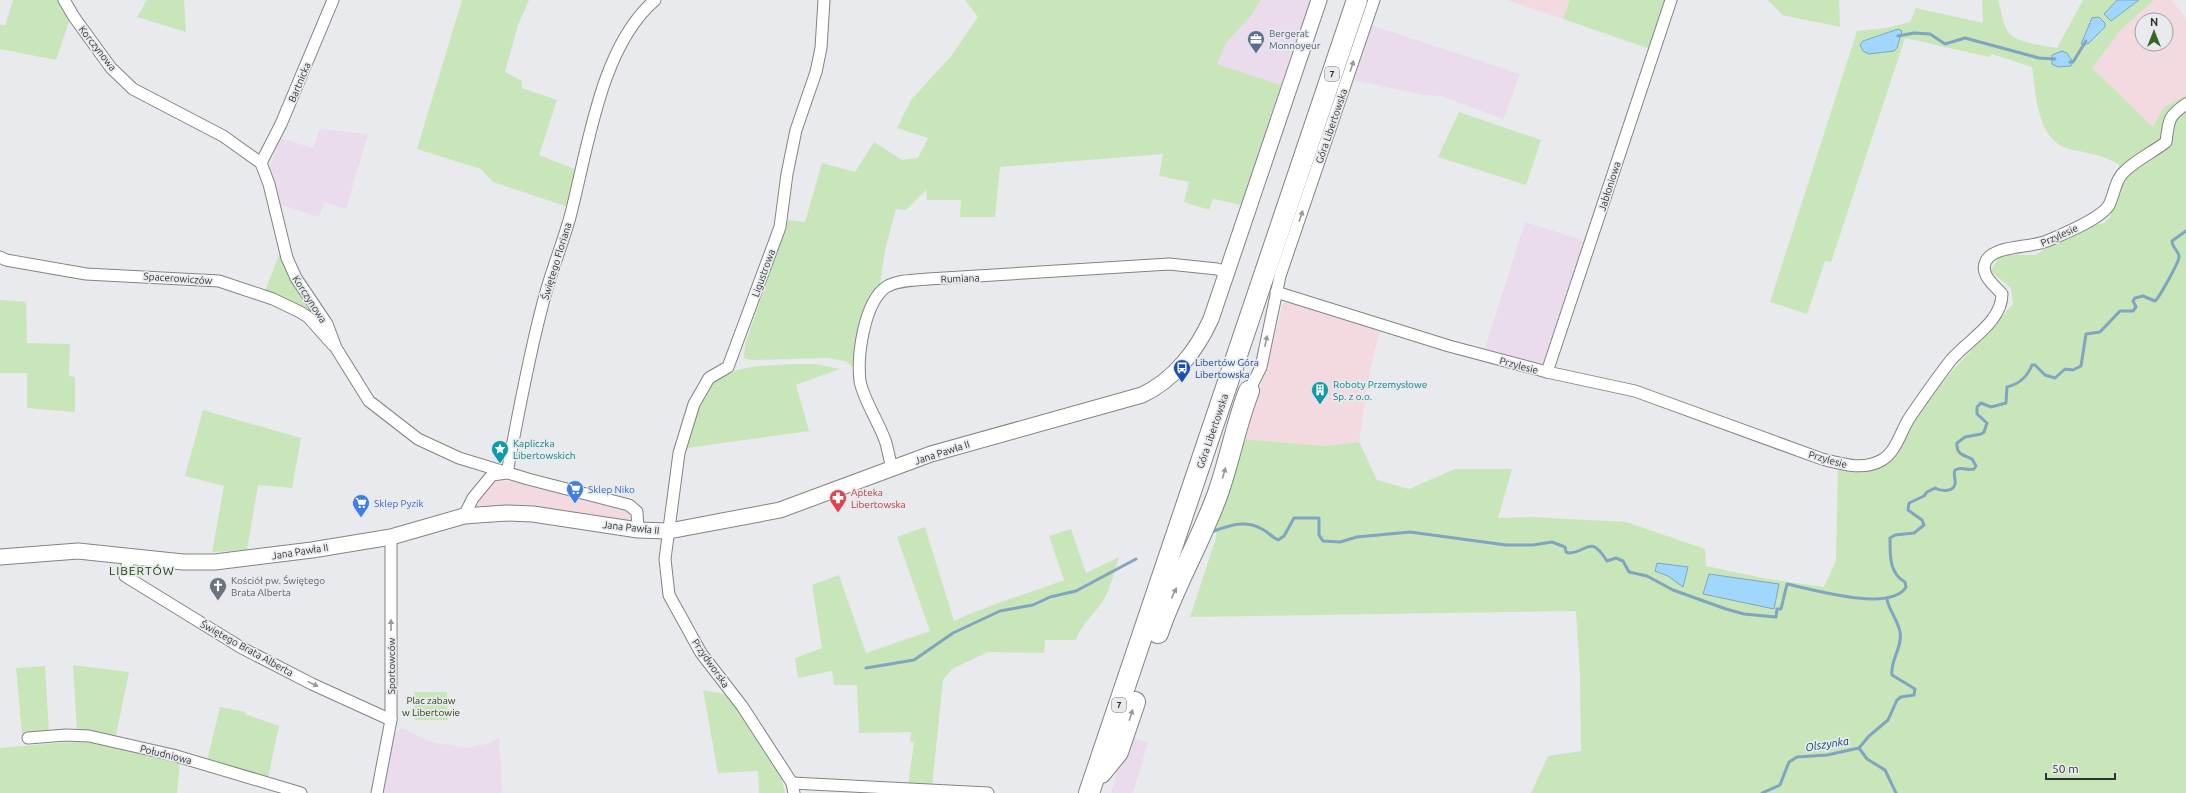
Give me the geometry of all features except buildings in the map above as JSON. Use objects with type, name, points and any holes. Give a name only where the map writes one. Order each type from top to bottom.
[{"type":"highway","name":"Góra Libertowska","points":[[1091,788],[1357,0]]},
{"type":"highway","name":"7","points":[[1091,788],[1118,752],[1163,617],[1201,538],[1218,492],[1249,390]]},
{"type":"street","name":"Korczynowa","points":[[64,0],[74,17],[112,68],[133,89],[223,136],[261,163],[270,184],[278,228],[287,258],[296,278],[327,324],[336,348],[369,401],[418,439],[459,458],[629,505],[637,512],[638,530]]},
{"type":"street","name":"Bartnicka","points":[[261,163],[281,124],[333,0]]},
{"type":"street","name":"Świętego Floriana","points":[[507,472],[522,389],[543,302],[570,216],[608,72],[625,39],[647,7],[655,0]]},
{"type":"street","name":"Ligustrowa","points":[[670,531],[679,453],[694,404],[709,378],[728,367],[780,226],[787,174],[796,130],[816,72],[821,48],[824,0]]},
{"type":"street","points":[[1228,272],[1319,0]]},
{"type":"street","name":"Góra Libertowska","points":[[1249,390],[1261,367],[1276,292],[1374,0]]},
{"type":"street","name":"Jabłoniowa","points":[[1547,372],[1671,0]]},
{"type":"street","name":"Przylesie","points":[[1276,292],[1439,343],[1547,372],[1635,391],[1822,459],[1854,466],[1872,464],[1883,460],[1892,450],[1909,418],[1952,359],[1995,317],[2001,305],[2002,294],[1985,276],[1986,261],[1990,255],[1999,250],[2034,246],[2094,219],[2105,212],[2113,196],[2118,179],[2126,170],[2166,142],[2169,123],[2173,114],[2186,104]]},
{"type":"street","name":"Spacerowiczów","points":[[0,258],[86,274],[219,281],[273,299],[300,312],[308,318],[336,348]]},
{"type":"street","name":"Rumiana","points":[[892,469],[886,442],[860,381],[862,346],[869,309],[877,296],[887,286],[900,282],[928,279],[1169,264],[1217,269],[1228,272]]},
{"type":"street","name":"Jana Pawła II","points":[[0,557],[69,551],[183,562],[215,562],[312,550],[391,537],[464,516],[506,513],[533,514],[638,530],[670,531],[780,510],[892,469],[970,443],[1117,404],[1146,393],[1174,372],[1199,343],[1211,319],[1228,272]]},
{"type":"street","points":[[464,516],[473,498],[492,475],[507,472]]},
{"type":"street","name":"Przydworska","points":[[670,531],[665,559],[669,595],[701,653],[742,706],[793,788],[988,793]]},
{"type":"street","name":"Sportowców","points":[[377,793],[391,720],[391,537]]},
{"type":"street","name":"Świętego Brata Alberta","points":[[129,556],[125,576],[242,648],[312,684],[391,720]]},
{"type":"street","name":"Południowa","points":[[28,738],[66,735],[90,736],[173,755],[301,793]]},
{"type":"shaded area","name":"Bergerat Monnoyeur","points":[[1261,0],[1310,0],[1281,85],[1216,64],[1226,43],[1250,17]]},
{"type":"shaded area","points":[[1507,0],[1570,0],[1563,19]]},
{"type":"shaded area","points":[[2154,0],[2172,0],[2186,19],[2186,95],[2163,108],[2153,127],[2092,68],[2121,30],[2134,18],[2134,52],[2174,52],[2174,12],[2141,12]]},
{"type":"shaded area","points":[[1371,25],[1520,74],[1503,119],[1441,96],[1424,95],[1353,80]]},
{"type":"shaded area","points":[[320,129],[368,134],[346,209],[324,202],[319,217],[282,205],[279,208],[269,169],[280,138],[313,148]]},
{"type":"shaded area","points":[[1525,222],[1585,241],[1544,367],[1484,352]]},
{"type":"shaded area","points":[[1289,302],[1380,330],[1371,365],[1359,442],[1326,446],[1242,439],[1265,375],[1283,303]]},
{"type":"shaded area","points":[[500,481],[517,481],[624,507],[634,514],[635,527],[527,510],[475,508],[491,484]]},
{"type":"shaded area","points":[[402,728],[428,741],[466,748],[491,743],[499,737],[502,793],[382,793],[394,734]]},
{"type":"shaded area","points":[[1127,737],[1148,742],[1133,793],[1111,793]]},
{"type":"green space","points":[[13,0],[58,0],[69,22],[56,60],[0,49],[0,24],[5,26]]},
{"type":"green space","points":[[147,0],[184,0],[186,32],[137,17]]},
{"type":"green space","points":[[462,0],[529,0],[518,25],[505,72],[522,81],[522,88],[557,100],[539,155],[577,170],[568,207],[493,182],[481,169],[417,149]]},
{"type":"green space","points":[[965,0],[1261,0],[1250,17],[1226,43],[1217,64],[1281,85],[1241,205],[1213,199],[1209,210],[1184,202],[1189,182],[1159,176],[1163,154],[1000,167],[995,217],[960,217],[961,200],[927,200],[926,190],[906,210],[896,209],[885,250],[880,284],[864,309],[860,325],[857,370],[845,361],[828,358],[751,360],[744,358],[745,345],[788,220],[805,222],[822,163],[855,172],[874,142],[902,160],[918,158],[928,138],[897,128],[911,100],[952,55],[978,17]]},
{"type":"green space","points":[[1570,0],[1666,0],[1650,49],[1563,19]]},
{"type":"green space","points":[[1768,0],[1839,0],[1840,27],[1782,15]]},
{"type":"green space","points":[[1982,0],[1998,0],[2005,26],[2009,33],[2032,44],[2057,48],[2083,0],[2154,0],[2141,12],[2134,12],[2134,18],[2121,30],[2092,68],[2153,127],[2163,108],[2186,95],[2186,793],[1531,793],[1548,756],[1581,751],[1580,676],[1576,611],[1190,617],[1216,538],[1217,506],[1242,439],[1326,446],[1359,442],[1377,480],[1409,489],[1455,469],[1512,469],[1498,518],[1531,517],[1626,522],[1705,549],[1706,566],[1768,579],[1824,587],[1836,561],[1838,470],[1873,469],[1885,464],[1938,387],[2013,304],[2011,288],[1990,271],[2001,255],[2036,255],[2075,229],[2104,223],[2110,217],[2122,180],[2119,165],[2089,153],[2069,149],[2058,144],[2050,137],[2044,127],[2040,115],[2032,67],[1992,54],[1989,57],[1905,38],[1831,262],[1825,261],[1807,314],[1770,302],[1857,31],[1886,28],[1910,22],[1916,8],[1983,23]]},
{"type":"green space","points":[[1459,112],[1541,140],[1526,185],[1438,157]]},
{"type":"green space","points":[[280,252],[329,334],[300,308],[284,298],[265,291]]},
{"type":"green space","points":[[0,300],[26,302],[27,343],[70,344],[69,376],[75,377],[75,412],[27,408],[27,373],[0,373]]},
{"type":"green space","points":[[815,364],[840,369],[796,385],[809,431],[687,448],[700,403],[707,390],[716,381],[727,374],[750,367]]},
{"type":"green space","points":[[203,410],[301,438],[292,488],[258,485],[247,550],[212,552],[224,486],[185,476]]},
{"type":"green space","points":[[925,527],[954,621],[981,609],[1064,580],[1049,536],[1071,529],[1086,573],[1119,557],[1106,596],[1084,624],[1076,640],[1045,640],[1044,653],[988,652],[952,669],[943,680],[932,787],[908,786],[914,742],[910,742],[911,732],[859,733],[857,685],[834,685],[832,671],[798,678],[795,658],[822,648],[812,585],[839,575],[866,653],[930,631],[897,537]]},
{"type":"green space","points":[[73,665],[129,672],[116,735],[77,732]]},
{"type":"green space","points":[[45,666],[49,733],[22,734],[16,668]]},
{"type":"green space","points":[[703,690],[729,695],[780,770],[785,793],[759,793],[758,771],[718,773]]},
{"type":"green space","name":"Plac zabaw w Libertowie","points":[[414,692],[447,692],[448,720],[415,720]]},
{"type":"green space","points":[[220,707],[245,712],[245,714],[279,726],[268,778],[207,761]]},
{"type":"green space","points":[[69,742],[101,743],[180,762],[177,793],[0,793],[0,748]]},
{"type":"water","points":[[2117,0],[2139,0],[2111,21],[2104,14]]},
{"type":"water","points":[[2099,17],[2105,23],[2105,27],[2088,44],[2081,44],[2092,18]]},
{"type":"water","points":[[1898,29],[1902,31],[1897,48],[1894,51],[1869,54],[1863,51],[1860,45],[1863,41]]},
{"type":"water","points":[[2062,51],[2067,53],[2073,62],[2071,66],[2058,67],[2052,64],[2052,55]]},
{"type":"water","points":[[1657,563],[1688,567],[1683,587],[1668,576],[1655,571]]},
{"type":"water","points":[[1709,574],[1779,584],[1774,609],[1703,594]]},
{"type":"waterway","points":[[1898,36],[1914,33],[1930,34],[1945,44],[1965,38],[2039,58],[2055,59]]},
{"type":"waterway","points":[[2070,62],[2073,62],[2086,41]]},
{"type":"waterway","points":[[1211,532],[1236,524],[1249,524],[1262,529],[1278,540],[1284,536],[1294,518],[1319,518],[1319,535],[1323,541],[1340,542],[1357,537],[1410,532],[1506,545],[1533,545],[1552,542],[1565,547],[1566,552],[1569,553],[1593,546],[1597,548],[1607,561],[1616,558],[1623,561],[1629,572],[1647,576],[1673,590],[1744,614],[1776,617],[1777,609],[1781,609],[1787,584],[1831,594],[1868,599],[1898,595],[1906,587],[1905,582],[1893,569],[1890,538],[1895,535],[1914,533],[1924,525],[1922,520],[1908,510],[1909,503],[1924,496],[1927,492],[1935,488],[1940,490],[1952,489],[1955,484],[1955,470],[1960,468],[1974,469],[1976,466],[1972,459],[1959,452],[1957,443],[1965,437],[1984,432],[1987,423],[1977,414],[1977,407],[1981,403],[1991,407],[2006,403],[2007,387],[2016,384],[2022,379],[2028,373],[2032,365],[2035,365],[2045,375],[2055,378],[2065,369],[2073,370],[2081,366],[2086,334],[2100,332],[2120,311],[2133,311],[2136,307],[2133,301],[2135,298],[2143,296],[2155,301],[2179,257],[2172,241],[2186,231]]},
{"type":"waterway","points":[[866,668],[914,660],[953,633],[1000,611],[1033,605],[1050,597],[1076,591],[1136,559]]},
{"type":"waterway","name":"Olszynka","points":[[1762,793],[1780,785],[1789,762],[1797,757],[1827,755],[1859,748],[1869,736],[1888,720],[1897,700],[1901,697],[1914,695],[1915,689],[1892,675],[1893,664],[1900,643],[1900,632],[1887,599]]},
{"type":"waterway","points":[[1859,748],[1867,759],[1885,770],[1896,793]]},
{"type":"place","name":"Bergerat Monnoyeur","points":[[1256,54]]},
{"type":"place","name":"Libertów Góra Libertowska","points":[[1182,383]]},
{"type":"place","name":"Roboty Przemysłowe Sp. z o.o.","points":[[1320,405]]},
{"type":"place","name":"Kapliczka Libertowskich","points":[[500,464]]},
{"type":"place","name":"Sklep Niko","points":[[575,504]]},
{"type":"place","name":"Apteka Libertowska","points":[[838,513]]},
{"type":"place","name":"Sklep Pyzik","points":[[361,518]]},
{"type":"place","name":"Kościół pw. Świętego Brata Alberta","points":[[218,601]]},
{"type":"district","name":"LIBERTÓW","points":[[142,571]]}]
